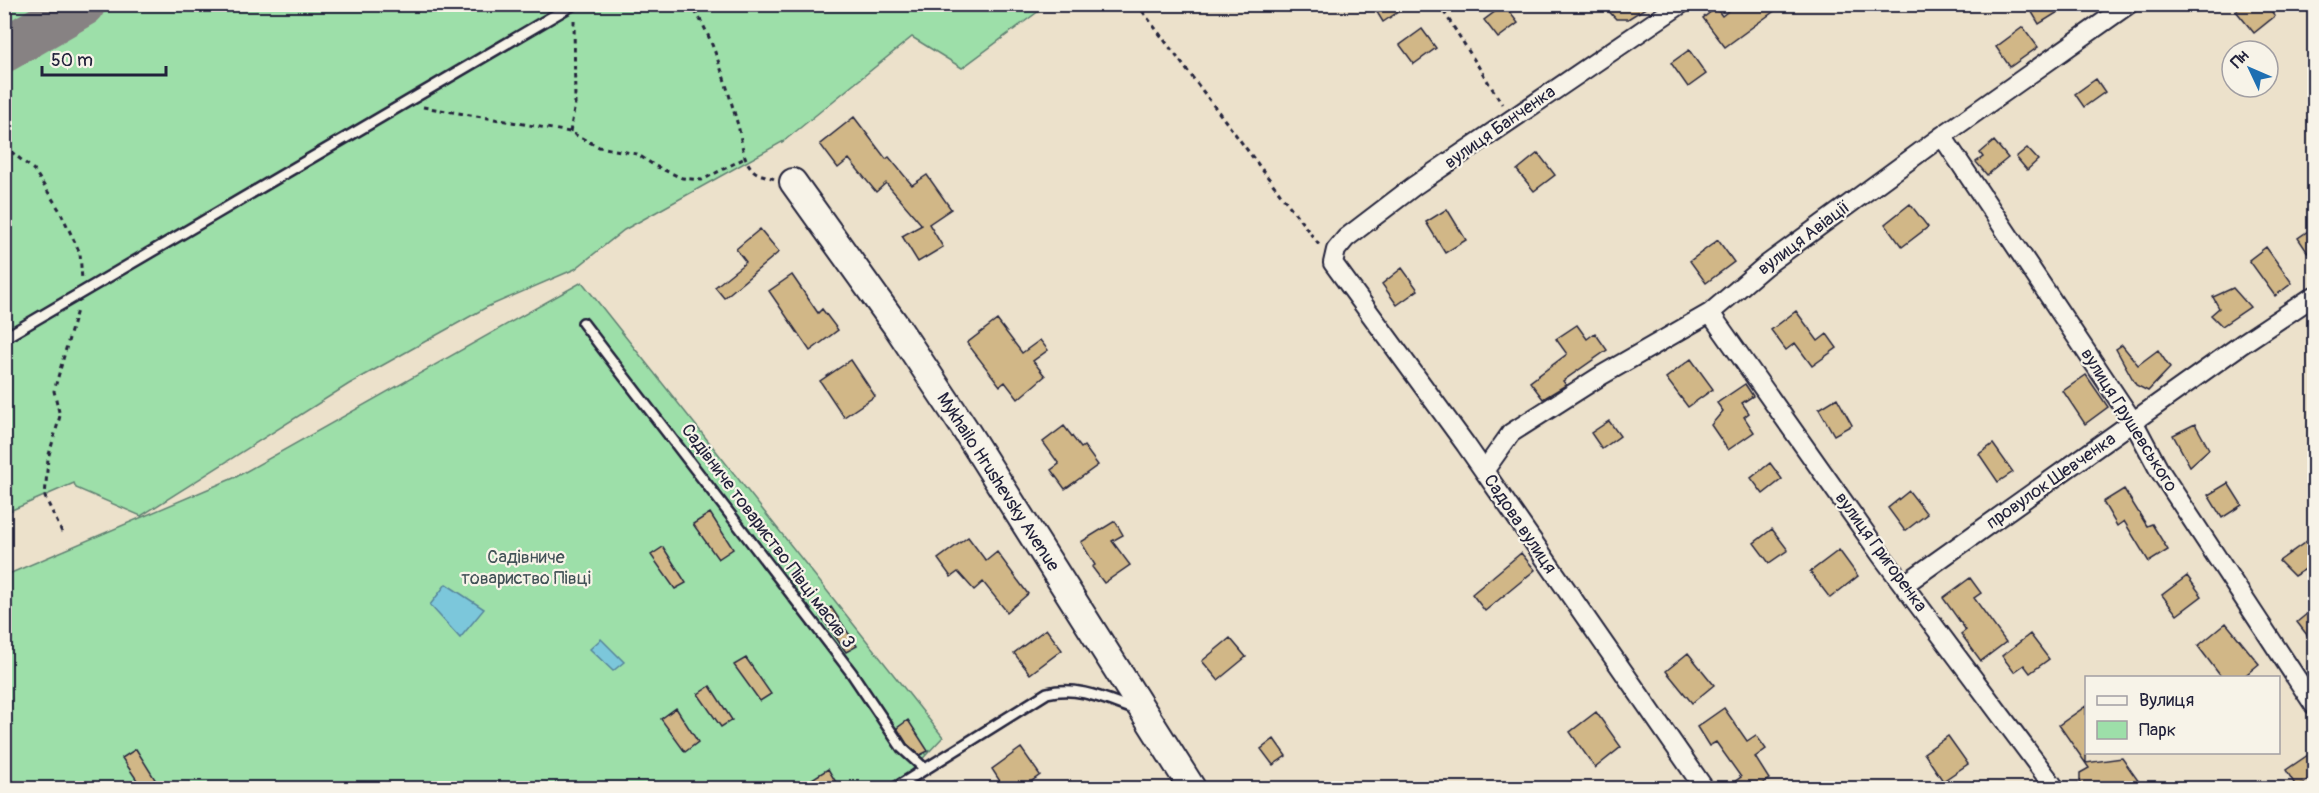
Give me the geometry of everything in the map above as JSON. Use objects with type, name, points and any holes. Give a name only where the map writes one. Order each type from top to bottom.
[{"type":"street","name":"вулиця Банченка","points":[[1333,263],[1336,250],[1346,238],[1511,118],[1681,4]]},
{"type":"street","name":"вулиця Авіації","points":[[1484,471],[1511,433],[1602,375],[1710,313],[1765,266],[1942,136],[2129,4]]},
{"type":"street","name":"вулиця Грушевського","points":[[1942,136],[2134,423],[2158,468],[2314,705]]},
{"type":"street","name":"Mykhailo Hrushevsky Avenue","points":[[793,182],[897,327],[956,416],[1064,583],[1141,712],[1192,789]]},
{"type":"street","name":"Садова вулиця","points":[[1333,263],[1484,471],[1704,789]]},
{"type":"street","name":"провулок Шевченка","points":[[1905,584],[2242,344],[2314,296]]},
{"type":"street","name":"вулиця Григоренка","points":[[1710,313],[1881,555],[1905,584],[2055,789]]},
{"type":"lane","points":[[4,338],[574,4]]},
{"type":"lane","name":"Садівниче товариство Півці масив 3","points":[[583,323],[851,672],[902,748],[925,769]]},
{"type":"lane","points":[[895,789],[1047,693],[1061,689],[1077,690],[1141,712]]},
{"type":"path","points":[[570,132],[575,104],[574,4]]},
{"type":"path","points":[[689,4],[710,41],[737,123],[745,158],[754,172],[778,181],[793,182]]},
{"type":"path","points":[[1137,4],[1333,263]]},
{"type":"path","points":[[1439,4],[1511,118]]},
{"type":"path","points":[[404,104],[570,132],[599,147],[637,154],[655,166],[682,178],[702,180],[745,158]]},
{"type":"path","points":[[4,146],[34,170],[60,211],[80,253],[82,292],[54,391],[60,416],[48,458],[45,497],[62,532]]},
{"type":"green space","points":[[5,5],[1047,5],[962,68],[912,37],[784,141],[624,230],[575,269],[487,307],[349,384],[141,516],[76,488],[74,483],[5,513]]},
{"type":"green space","name":"Садівниче товариство Півці","points":[[582,282],[943,737],[895,788],[5,788],[4,576],[236,477]]},
{"type":"water","points":[[446,584],[484,609],[460,638],[430,605]]},
{"type":"water","points":[[601,639],[624,662],[613,671],[590,649]]},
{"type":"building","points":[[1372,4],[1410,4],[1383,22]]},
{"type":"building","points":[[1602,4],[1652,4],[1628,19],[1616,19]]},
{"type":"building","points":[[1737,4],[1784,4],[1725,47],[1703,18],[1716,8],[1722,16]]},
{"type":"building","points":[[2027,4],[2071,4],[2039,24]]},
{"type":"building","points":[[2244,4],[2266,4],[2275,16],[2254,33],[2236,11]]},
{"type":"building","points":[[1504,5],[1518,23],[1498,38],[1484,20]]},
{"type":"building","points":[[2023,27],[2038,47],[2010,67],[1996,47]]},
{"type":"building","points":[[1422,29],[1436,48],[1414,64],[1400,45]]},
{"type":"building","points":[[1689,50],[1706,74],[1688,87],[1671,63]]},
{"type":"building","points":[[2096,79],[2105,92],[2084,107],[2075,94]]},
{"type":"building","points":[[854,117],[886,159],[889,157],[912,185],[927,175],[951,209],[929,224],[943,247],[918,262],[902,236],[922,225],[886,183],[876,192],[849,159],[838,168],[820,144]]},
{"type":"building","points":[[1994,141],[2008,158],[1987,175],[1976,162],[1983,157],[1980,153]]},
{"type":"building","points":[[2027,148],[2038,160],[2027,170],[2016,157]]},
{"type":"building","points":[[1538,153],[1555,175],[1534,191],[1517,170]]},
{"type":"building","points":[[1910,204],[1928,227],[1902,247],[1885,224]]},
{"type":"building","points":[[1447,209],[1466,240],[1445,253],[1426,222]]},
{"type":"building","points":[[2314,227],[2314,262],[2298,238]]},
{"type":"building","points":[[760,229],[779,252],[724,298],[715,287],[746,262],[736,249]]},
{"type":"building","points":[[1718,240],[1734,262],[1706,283],[1690,261]]},
{"type":"building","points":[[2266,247],[2292,283],[2275,296],[2249,260]]},
{"type":"building","points":[[1402,268],[1418,290],[1397,305],[1382,284]]},
{"type":"building","points":[[792,275],[818,313],[822,309],[838,330],[810,351],[769,291]]},
{"type":"building","points":[[2233,288],[2250,307],[2222,326],[2211,315],[2219,308],[2213,297]]},
{"type":"building","points":[[1796,311],[1818,341],[1827,334],[1837,348],[1812,366],[1795,343],[1786,350],[1771,330]]},
{"type":"building","points":[[997,320],[1022,353],[1040,340],[1048,350],[1033,361],[1045,376],[1018,399],[1005,382],[1000,386],[967,343]]},
{"type":"building","points":[[1577,325],[1587,339],[1595,333],[1607,350],[1563,381],[1566,385],[1543,399],[1530,382],[1567,354],[1556,339]]},
{"type":"building","points":[[2122,345],[2138,365],[2158,350],[2170,368],[2148,391],[2136,385],[2116,349]]},
{"type":"building","points":[[1691,359],[1713,389],[1688,407],[1666,378]]},
{"type":"building","points":[[851,360],[875,396],[844,417],[820,381]]},
{"type":"building","points":[[2086,375],[2108,407],[2085,424],[2063,391]]},
{"type":"building","points":[[1745,384],[1753,396],[1742,403],[1749,413],[1744,417],[1754,432],[1728,450],[1711,425],[1723,411],[1717,403]]},
{"type":"building","points":[[1837,398],[1852,425],[1834,435],[1819,409]]},
{"type":"building","points":[[1609,421],[1620,436],[1602,449],[1591,433]]},
{"type":"building","points":[[2195,424],[2209,449],[2190,466],[2173,435]]},
{"type":"building","points":[[1064,426],[1081,448],[1084,446],[1098,465],[1065,489],[1051,470],[1059,464],[1043,442]]},
{"type":"building","points":[[1993,444],[2013,472],[1998,482],[1979,454]]},
{"type":"building","points":[[1770,463],[1782,479],[1763,494],[1751,478]]},
{"type":"building","points":[[2228,483],[2242,505],[2222,518],[2208,495]]},
{"type":"building","points":[[2124,489],[2147,526],[2152,524],[2168,550],[2149,562],[2124,521],[2117,526],[2103,502]]},
{"type":"building","points":[[1909,491],[1927,514],[1905,531],[1888,508]]},
{"type":"building","points":[[710,513],[733,549],[718,559],[693,524]]},
{"type":"building","points":[[1115,521],[1123,535],[1112,541],[1130,565],[1104,583],[1092,567],[1095,565],[1081,542]]},
{"type":"building","points":[[1772,529],[1788,550],[1769,563],[1754,543]]},
{"type":"building","points":[[2314,536],[2314,564],[2294,576],[2279,561]]},
{"type":"building","points":[[968,537],[986,561],[997,552],[1028,594],[1007,612],[983,582],[974,590],[958,572],[951,577],[938,559]]},
{"type":"building","points":[[663,547],[686,583],[675,589],[651,555]]},
{"type":"building","points":[[1839,550],[1858,576],[1830,598],[1810,572]]},
{"type":"building","points":[[1521,553],[1535,570],[1485,611],[1472,594]]},
{"type":"building","points":[[2187,576],[2202,596],[2177,615],[2162,595]]},
{"type":"building","points":[[1970,578],[1981,593],[1974,598],[2006,642],[1981,661],[1961,634],[1966,630],[1943,598]]},
{"type":"building","points":[[831,607],[857,646],[846,652],[820,615]]},
{"type":"building","points":[[2314,608],[2314,644],[2297,622]]},
{"type":"building","points":[[2226,623],[2259,664],[2244,676],[2220,676],[2198,646]]},
{"type":"building","points":[[1046,629],[1062,650],[1030,674],[1014,653]]},
{"type":"building","points":[[2030,634],[2049,659],[2030,673],[2024,665],[2014,672],[2002,656]]},
{"type":"building","points":[[1230,638],[1246,657],[1218,680],[1202,661]]},
{"type":"building","points":[[1688,653],[1714,685],[1692,703],[1666,671]]},
{"type":"building","points":[[746,658],[771,694],[760,701],[734,665]]},
{"type":"building","points":[[710,686],[732,720],[721,727],[698,694]]},
{"type":"building","points":[[2085,707],[2086,763],[2122,758],[2144,789],[2080,789],[2080,773],[2089,768],[2059,725]]},
{"type":"building","points":[[676,708],[698,742],[685,752],[661,719]]},
{"type":"building","points":[[1724,708],[1747,741],[1756,735],[1766,749],[1755,757],[1769,779],[1754,789],[1724,789],[1741,777],[1716,742],[1709,746],[1697,727]]},
{"type":"building","points":[[1596,712],[1621,747],[1595,768],[1570,732]]},
{"type":"building","points":[[908,720],[928,751],[920,755],[907,744],[897,728]]},
{"type":"building","points":[[1948,736],[1968,764],[1943,781],[1924,753]]},
{"type":"building","points":[[1274,739],[1286,756],[1273,765],[1261,749]]},
{"type":"building","points":[[1021,748],[1040,775],[1021,789],[1005,789],[992,769]]},
{"type":"building","points":[[136,749],[161,789],[143,789],[122,758]]},
{"type":"building","points":[[2308,755],[2314,764],[2314,776],[2297,788],[2286,770]]},
{"type":"building","points":[[828,769],[840,789],[819,789],[812,779]]},
{"type":"taxiway","points":[[4,50],[83,4]]}]
